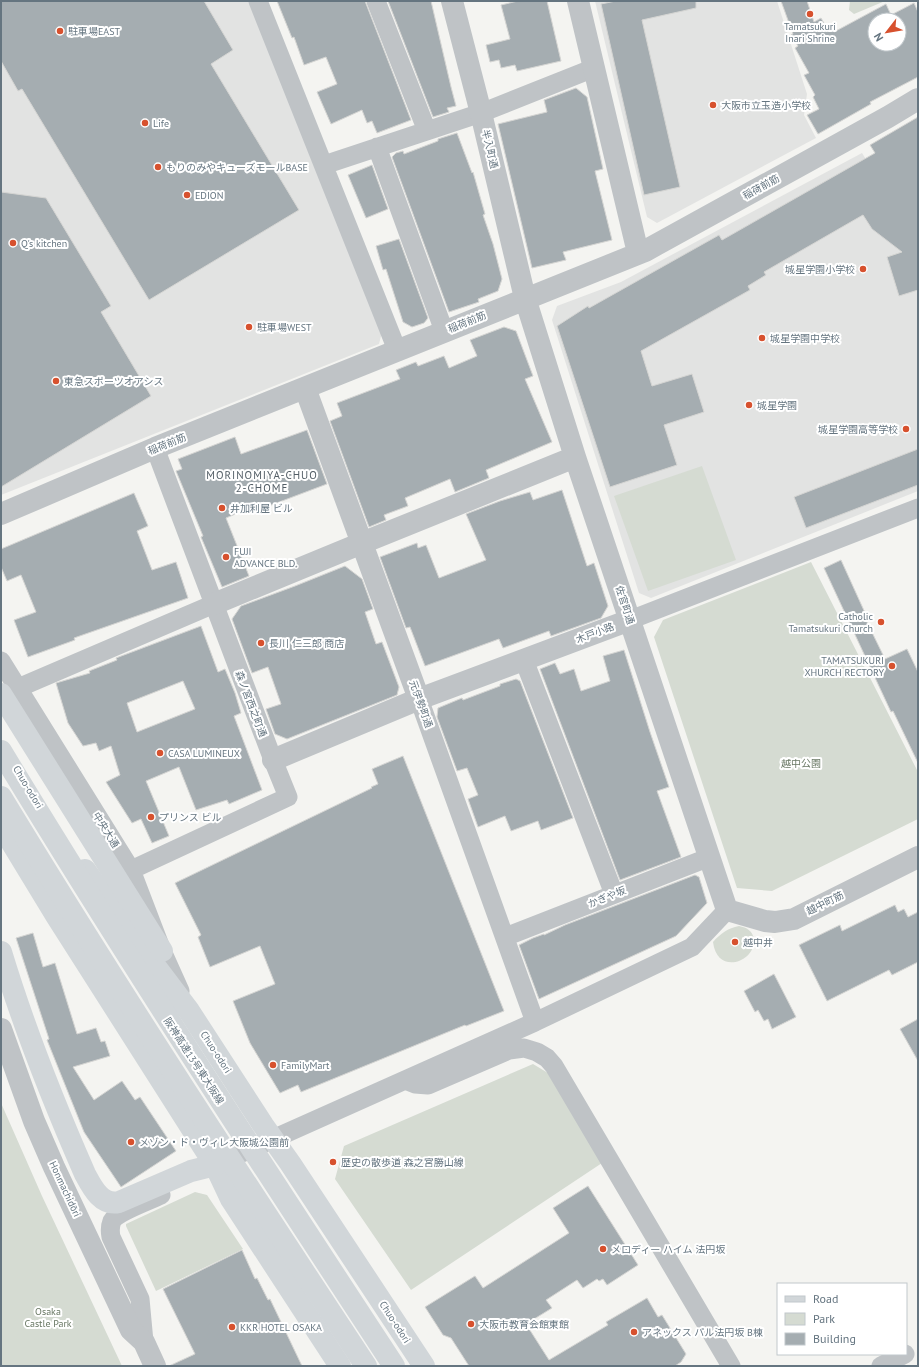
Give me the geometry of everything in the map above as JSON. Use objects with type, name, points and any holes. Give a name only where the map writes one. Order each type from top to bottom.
[{"type":"main road","points":[[9,691],[66,796],[162,951]]},
{"type":"main road","name":"Chuo-odori","points":[[1,742],[47,817],[127,929],[190,1011],[424,1366]]},
{"type":"main road","name":"阪神高速13号東大阪線","points":[[1,751],[64,856],[168,1021],[394,1366]]},
{"type":"main road","points":[[1,797],[48,876],[182,1086],[366,1366]]},
{"type":"main road","points":[[1,825],[57,917],[215,1165],[231,1199],[340,1366]]},
{"type":"main road","points":[[1,952],[24,1024],[41,1069],[70,1139],[92,1186],[99,1196],[105,1201],[113,1203],[129,1198],[191,1171],[215,1165]]},
{"type":"street","points":[[258,1],[397,350]]},
{"type":"street","points":[[376,1],[428,131]]},
{"type":"street","name":"半入町通","points":[[452,1],[481,113],[525,298]]},
{"type":"street","points":[[578,1],[638,253]]},
{"type":"street","points":[[324,165],[481,113],[594,68]]},
{"type":"street","name":"稲荷前筋","points":[[1,514],[155,448],[638,253],[918,100]]},
{"type":"street","points":[[377,147],[444,331]]},
{"type":"street","name":"佐官町通","points":[[525,298],[575,457],[727,910]]},
{"type":"street","name":"元伊勢町通","points":[[305,388],[535,1022]]},
{"type":"street","name":"森ノ宮西之町通","points":[[131,870],[288,797],[155,448]]},
{"type":"street","points":[[9,691],[362,542],[575,457]]},
{"type":"street","name":"木戸小路","points":[[273,760],[419,699],[630,620],[918,508]]},
{"type":"street","points":[[524,660],[614,894]]},
{"type":"street","name":"中央大通","points":[[1,661],[9,691],[131,870],[162,951],[190,1011]]},
{"type":"street","name":"かぎや坂","points":[[505,938],[710,857]]},
{"type":"street","name":"越中町筋","points":[[727,910],[765,921],[774,922],[794,919],[918,857]]},
{"type":"street","points":[[155,1366],[144,1342],[140,1299],[111,1237],[110,1231],[114,1218],[196,1180],[215,1165],[535,1022],[692,947],[727,910]]},
{"type":"street","name":"Honmachidōri","points":[[1,1029],[34,1120],[54,1167],[131,1330],[144,1342]]},
{"type":"street","points":[[405,1080],[415,1084],[428,1085],[509,1050],[524,1048],[537,1052],[547,1058],[554,1066],[732,1366]]},
{"type":"street","points":[[907,1354],[918,1348]]},
{"type":"street","points":[[881,1366],[904,1355]]},
{"type":"shaded area","name":"もりのみやキューズモールBASE","points":[[1,1],[250,1],[382,332],[379,344],[1,495]]},
{"type":"shaded area","name":"大阪市立玉造小学校","points":[[595,1],[777,1],[807,94],[804,115],[816,138],[657,223],[647,217]]},
{"type":"shaded area","name":"城星学園","points":[[862,153],[886,191],[918,181],[918,491],[651,598],[639,593],[552,320],[557,306],[621,282]]},
{"type":"green space","points":[[850,1],[885,1],[854,14],[849,10]]},
{"type":"green space","points":[[702,466],[736,560],[648,591],[614,496]]},
{"type":"green space","name":"越中公園","points":[[811,562],[918,772],[918,819],[772,891],[737,888],[654,637],[663,620]]},
{"type":"green space","points":[[739,926],[752,933],[754,939],[753,947],[749,954],[743,959],[736,962],[728,962],[721,959],[716,953],[713,942],[724,932]]},
{"type":"green space","points":[[533,1064],[548,1073],[602,1163],[411,1290],[335,1179],[344,1146]]},
{"type":"green space","name":"Osaka Castle Park","points":[[1,1103],[42,1196],[122,1366],[1,1366]]},
{"type":"green space","points":[[195,1192],[207,1195],[243,1249],[156,1291],[126,1224]]},
{"type":"building","points":[[1,1],[204,1],[233,50],[211,64],[299,210],[149,300],[22,89],[18,91],[1,61]]},
{"type":"building","points":[[277,1],[365,1],[411,120],[377,133],[372,121],[367,123],[362,110],[331,124],[317,92],[337,84],[326,57],[304,65],[294,37],[292,38]]},
{"type":"building","points":[[388,1],[431,1],[456,106],[447,108],[449,112],[433,117]]},
{"type":"building","points":[[518,1],[547,1],[561,61],[517,71],[515,65],[501,68],[499,60],[490,62],[486,45],[510,39],[501,5]]},
{"type":"building","points":[[616,1],[696,1],[696,8],[642,20],[680,187],[644,195],[601,4]]},
{"type":"building","points":[[781,1],[807,1],[814,22],[821,18],[828,30],[832,28],[834,32],[867,14],[867,52],[907,52],[907,12],[897,12],[914,3],[918,12],[918,77],[870,102],[871,104],[818,134],[807,115],[819,109],[813,97],[815,95],[804,75],[809,73],[795,48],[798,46],[791,35],[793,34]]},
{"type":"building","points":[[886,4],[890,12],[871,12]]},
{"type":"building","points":[[576,88],[587,97],[603,169],[595,171],[612,240],[563,252],[566,260],[532,268],[498,124],[547,112],[544,100]]},
{"type":"building","points":[[918,117],[918,290],[899,296],[887,257],[902,252],[872,229],[863,215],[764,272],[766,275],[748,286],[750,290],[641,351],[652,386],[692,374],[704,412],[664,425],[677,465],[610,487],[557,326],[588,306],[589,308],[719,235],[722,240],[875,153],[870,145]]},
{"type":"building","points":[[457,133],[472,173],[473,172],[485,214],[483,215],[493,244],[502,279],[498,291],[478,299],[479,302],[449,312],[392,157],[396,153],[403,151],[404,154],[438,141],[438,139]]},
{"type":"building","points":[[372,165],[388,209],[366,218],[348,175]]},
{"type":"building","points":[[1,192],[46,198],[111,306],[101,312],[151,396],[1,487]]},
{"type":"building","points":[[399,239],[428,318],[424,323],[412,327],[403,322],[386,269],[383,270],[376,246]]},
{"type":"building","points":[[504,327],[516,331],[533,376],[525,379],[552,442],[486,470],[489,478],[455,492],[450,479],[405,498],[408,506],[384,515],[386,520],[369,527],[330,421],[342,416],[337,403],[400,379],[396,370],[416,362],[418,366],[444,356],[449,368],[477,356],[470,340]]},
{"type":"building","points":[[307,430],[327,484],[266,507],[264,502],[226,518],[249,576],[222,587],[176,471],[182,469],[178,459],[235,437],[241,454]]},
{"type":"building","points":[[918,449],[918,485],[806,528],[794,497]]},
{"type":"building","points":[[562,490],[587,566],[594,563],[608,606],[601,618],[551,636],[549,631],[503,648],[499,639],[425,666],[410,627],[406,628],[380,557],[417,543],[418,548],[426,545],[439,578],[486,560],[466,514],[500,501],[530,492],[533,500]]},
{"type":"building","points":[[134,493],[148,526],[137,531],[152,570],[176,562],[188,598],[74,638],[75,640],[28,657],[14,620],[36,612],[21,575],[7,581],[1,567],[1,549]]},
{"type":"building","points":[[841,560],[866,615],[864,616],[885,659],[907,649],[918,672],[918,763],[893,711],[891,712],[824,568]]},
{"type":"building","points":[[345,566],[362,579],[373,609],[365,612],[376,644],[382,642],[399,687],[397,695],[287,739],[275,734],[266,709],[281,704],[268,667],[252,673],[232,619],[241,606]]},
{"type":"building","points":[[201,626],[218,672],[225,669],[235,693],[241,713],[234,716],[262,790],[229,804],[227,800],[196,810],[179,767],[146,781],[169,836],[152,843],[141,819],[132,823],[106,782],[120,775],[111,746],[99,751],[96,743],[83,746],[68,723],[56,683],[90,673],[89,671],[117,660],[116,658]],"holes":[[[183,681],[195,709],[137,732],[127,703]]]},
{"type":"building","points":[[624,650],[669,787],[657,791],[681,857],[620,880],[540,669],[555,663],[560,674],[574,669],[581,691],[610,681],[603,656]]},
{"type":"building","points":[[516,679],[520,681],[573,818],[541,830],[538,821],[511,831],[505,816],[478,827],[468,799],[478,795],[467,768],[457,771],[437,717],[438,708],[462,698],[463,700],[500,686],[500,684]]},
{"type":"building","points":[[403,756],[504,1011],[466,1026],[465,1025],[301,1092],[298,1085],[280,1093],[250,1043],[233,1001],[275,984],[260,946],[210,967],[198,937],[201,935],[175,883],[372,788],[371,787],[378,784],[372,769]]},
{"type":"building","points":[[695,875],[699,877],[707,903],[676,936],[539,999],[519,945],[565,925]]},
{"type":"building","points":[[895,905],[898,912],[904,909],[908,917],[918,912],[918,962],[892,975],[889,970],[827,1001],[799,945],[840,925],[842,931]]},
{"type":"building","points":[[33,933],[43,967],[55,963],[77,1034],[96,1028],[101,1042],[105,1041],[110,1056],[73,1067],[94,1100],[122,1081],[135,1100],[140,1097],[176,1151],[121,1187],[84,1132],[47,1040],[49,1039],[16,938]]},
{"type":"building","points":[[774,974],[796,1017],[772,1029],[768,1019],[764,1021],[758,1010],[755,1012],[744,991]]},
{"type":"building","points":[[918,1019],[918,1061],[900,1029]]},
{"type":"building","points":[[588,1186],[638,1265],[607,1285],[603,1279],[599,1281],[597,1279],[583,1288],[577,1280],[546,1300],[552,1308],[526,1324],[549,1360],[608,1325],[606,1322],[647,1298],[658,1317],[662,1315],[686,1354],[681,1362],[675,1366],[469,1366],[451,1338],[443,1335],[425,1307],[475,1276],[483,1288],[569,1233],[553,1208]]},
{"type":"building","name":"KKR HOTEL OSAKA","points":[[242,1250],[255,1279],[257,1278],[268,1300],[270,1299],[302,1366],[169,1366],[195,1354],[163,1289]]},
{"type":"place","name":"Tamatsukuri Inari Shrine","points":[[810,14]]},
{"type":"place","name":"駐車場EAST","points":[[60,31]]},
{"type":"place","name":"大阪市立玉造小学校","points":[[713,105]]},
{"type":"place","name":"Life","points":[[145,123]]},
{"type":"place","name":"もりのみやキューズモールBASE","points":[[158,167]]},
{"type":"place","name":"EDION","points":[[187,195]]},
{"type":"place","name":"Q's kitchen","points":[[13,243]]},
{"type":"place","name":"城星学園小学校","points":[[863,269]]},
{"type":"place","name":"駐車場WEST","points":[[249,327]]},
{"type":"place","name":"城星学園中学校","points":[[762,338]]},
{"type":"place","name":"東急スポーツオアシス","points":[[56,381]]},
{"type":"place","name":"城星学園","points":[[749,405]]},
{"type":"place","name":"城星学園高等学校","points":[[906,429]]},
{"type":"place","name":"井加利屋 ビル","points":[[222,508]]},
{"type":"place","name":"FUJI ADVANCE BLD.","points":[[226,557]]},
{"type":"place","name":"Catholic Tamatsukuri Church","points":[[881,622]]},
{"type":"place","name":"長川 仁三郎 商店","points":[[261,643]]},
{"type":"place","name":"TAMATSUKURI XHURCH RECTORY","points":[[892,666]]},
{"type":"place","name":"CASA LUMINEUX","points":[[160,753]]},
{"type":"place","name":"プリンス ビル","points":[[151,817]]},
{"type":"place","name":"越中井","points":[[735,942]]},
{"type":"place","name":"FamilyMart","points":[[273,1065]]},
{"type":"place","name":"メゾン・ド・ヴィレ大阪城公園前","points":[[131,1142]]},
{"type":"place","name":"歴史の散歩道 森之宮勝山線","points":[[333,1162]]},
{"type":"place","name":"メロディー ハイム 法円坂","points":[[603,1249]]},
{"type":"place","name":"大阪市教育会館東館","points":[[471,1324]]},
{"type":"place","name":"KKR HOTEL OSAKA","points":[[232,1327]]},
{"type":"place","name":"アネックス パル法円坂 B棟","points":[[634,1332]]},
{"type":"district","name":"MORINOMIYA-CHUO 2-CHOME","points":[[262,481]]}]
